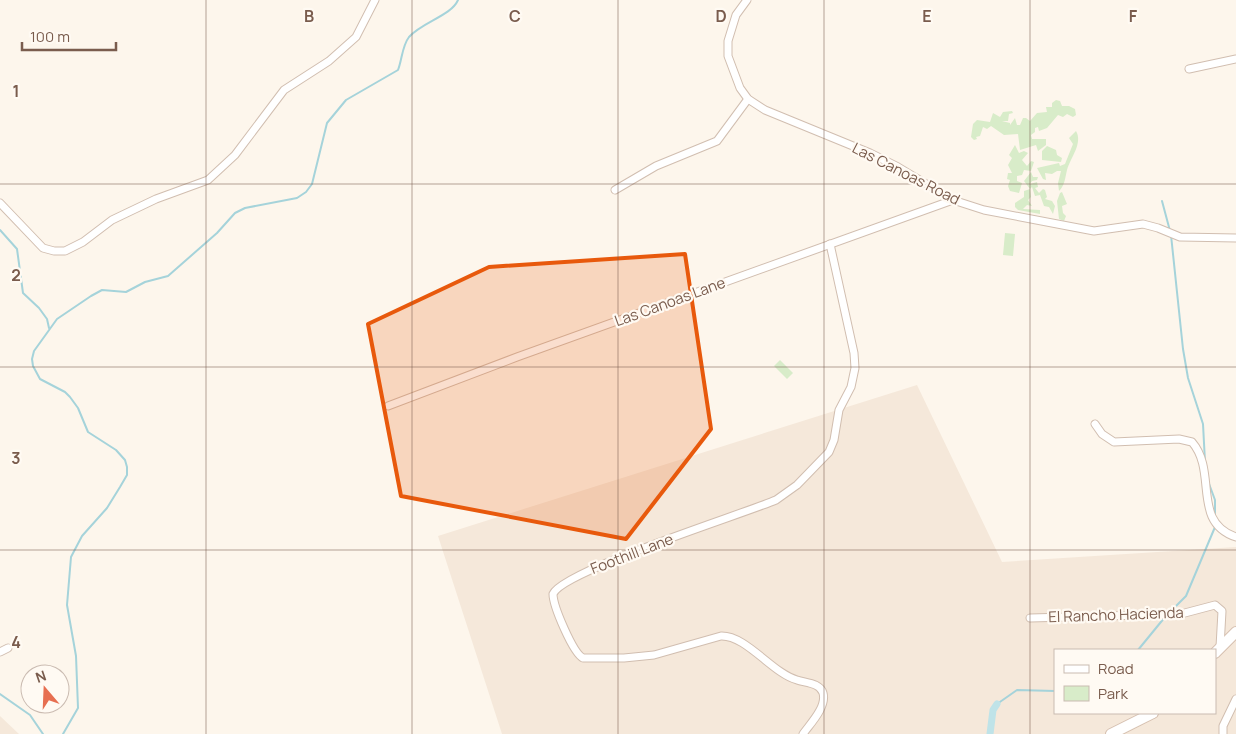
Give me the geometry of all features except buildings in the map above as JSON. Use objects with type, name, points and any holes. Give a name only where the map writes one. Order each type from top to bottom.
[{"type":"main road","points":[[1217,650],[1236,632]]},
{"type":"main road","points":[[1111,734],[1151,714]]},
{"type":"street","points":[[0,203],[43,248],[54,251],[66,251],[83,242],[112,220],[156,199],[208,180],[235,155],[284,90],[329,60],[356,37],[375,0]]},
{"type":"street","name":"Las Canoas Road","points":[[746,0],[736,15],[727,48],[736,82],[748,99],[764,110],[898,167],[953,200],[1015,217],[1094,231],[1143,224],[1188,238],[1223,236],[1236,238]]},
{"type":"street","points":[[1189,69],[1236,60]]},
{"type":"street","points":[[615,190],[656,166],[717,141],[748,99]]},
{"type":"street","name":"Las Canoas Lane","points":[[388,406],[474,372],[953,200]]},
{"type":"street","name":"Foothill Lane","points":[[803,734],[823,703],[824,695],[816,685],[786,676],[732,638],[721,636],[639,657],[583,658],[577,655],[571,645],[553,594],[560,586],[605,562],[776,500],[797,485],[822,461],[832,446],[839,410],[851,388],[855,368],[854,353],[830,244]]},
{"type":"street","points":[[1095,424],[1102,434],[1114,442],[1179,439],[1192,442],[1201,460],[1211,517],[1221,530],[1236,537]]},
{"type":"street","name":"El Rancho Hacienda","points":[[1030,618],[1182,614],[1215,605],[1220,609],[1222,615],[1217,650]]},
{"type":"street","points":[[0,652],[8,648]]},
{"type":"street","points":[[1223,734],[1223,726],[1236,700]]},
{"type":"highlighted area","points":[[685,254],[711,429],[626,539],[401,496],[368,324],[489,267]]},
{"type":"shaded area","points":[[917,385],[1002,562],[1236,547],[1236,734],[502,734],[438,536]]},
{"type":"shaded area","points":[[0,716],[19,734],[0,734]]},
{"type":"green space","points":[[1056,100],[1060,101],[1062,106],[1069,106],[1075,109],[1076,115],[1073,117],[1067,114],[1063,117],[1058,115],[1047,128],[1039,131],[1038,127],[1035,128],[1035,132],[1031,135],[1032,139],[1046,139],[1046,145],[1038,151],[1036,145],[1020,150],[1018,134],[1004,135],[991,126],[987,129],[983,127],[980,136],[976,137],[977,139],[974,140],[971,137],[973,124],[977,120],[990,122],[993,113],[1000,117],[1003,112],[1012,111],[1013,113],[1009,114],[1008,121],[1002,121],[1010,123],[1010,125],[1015,118],[1017,125],[1020,125],[1023,118],[1030,121],[1037,113],[1047,112],[1046,107],[1052,107],[1052,103]]},
{"type":"green space","points":[[1076,131],[1078,136],[1077,145],[1067,170],[1064,184],[1059,191],[1058,183],[1061,171],[1052,174],[1045,173],[1046,180],[1043,179],[1037,168],[1059,163],[1060,166],[1065,164],[1073,144],[1069,138]]},
{"type":"green space","points":[[1015,145],[1019,153],[1024,151],[1028,153],[1022,160],[1027,166],[1031,161],[1034,162],[1031,171],[1024,170],[1022,175],[1017,176],[1017,181],[1022,183],[1019,193],[1010,191],[1008,186],[1010,180],[1007,179],[1008,173],[1012,173],[1008,165],[1012,158],[1009,155]]},
{"type":"green space","points":[[1047,146],[1056,150],[1057,155],[1062,158],[1061,162],[1042,160],[1042,151]]},
{"type":"green space","points":[[1031,172],[1033,177],[1038,177],[1037,180],[1032,181],[1030,184],[1037,182],[1038,187],[1035,188],[1039,193],[1043,189],[1045,190],[1047,197],[1045,199],[1052,201],[1055,206],[1053,214],[1049,207],[1044,206],[1040,195],[1035,196],[1032,187],[1030,189],[1024,181]]},
{"type":"green space","points":[[1030,189],[1031,197],[1028,200],[1032,206],[1027,205],[1023,209],[1040,210],[1040,214],[1018,210],[1015,207],[1015,203],[1024,197],[1024,191]]},
{"type":"green space","points":[[1062,192],[1067,204],[1062,206],[1063,213],[1066,216],[1064,221],[1059,219],[1057,201]]},
{"type":"green space","points":[[1005,233],[1015,234],[1013,256],[1003,255]]},
{"type":"green space","points":[[780,360],[793,373],[787,379],[774,366]]},
{"type":"waterway","points":[[63,734],[78,708],[76,656],[67,605],[71,557],[82,536],[107,508],[127,475],[127,467],[125,460],[116,450],[88,432],[78,408],[70,397],[65,392],[40,379],[33,366],[34,351],[57,319],[91,296],[102,290],[126,292],[145,282],[168,276],[217,233],[235,213],[245,208],[297,198],[306,192],[312,184],[327,123],[346,100],[398,70],[409,37],[421,27],[443,15],[458,0]]},
{"type":"waterway","points":[[1162,201],[1170,231]]},
{"type":"waterway","points":[[0,230],[17,249],[23,293],[39,308],[47,319],[49,328]]},
{"type":"waterway","points":[[1171,235],[1183,349],[1188,378],[1203,424],[1205,462]]},
{"type":"waterway","points":[[1208,481],[1215,500],[1215,515]]},
{"type":"waterway","points":[[1170,612],[1186,596],[1215,527]]},
{"type":"waterway","points":[[1139,649],[1165,617]]},
{"type":"waterway","points":[[997,704],[1017,690],[1054,691]]},
{"type":"waterway","points":[[0,694],[30,715],[43,734]]},
{"type":"waterway","points":[[990,734],[993,710],[997,704]]}]
